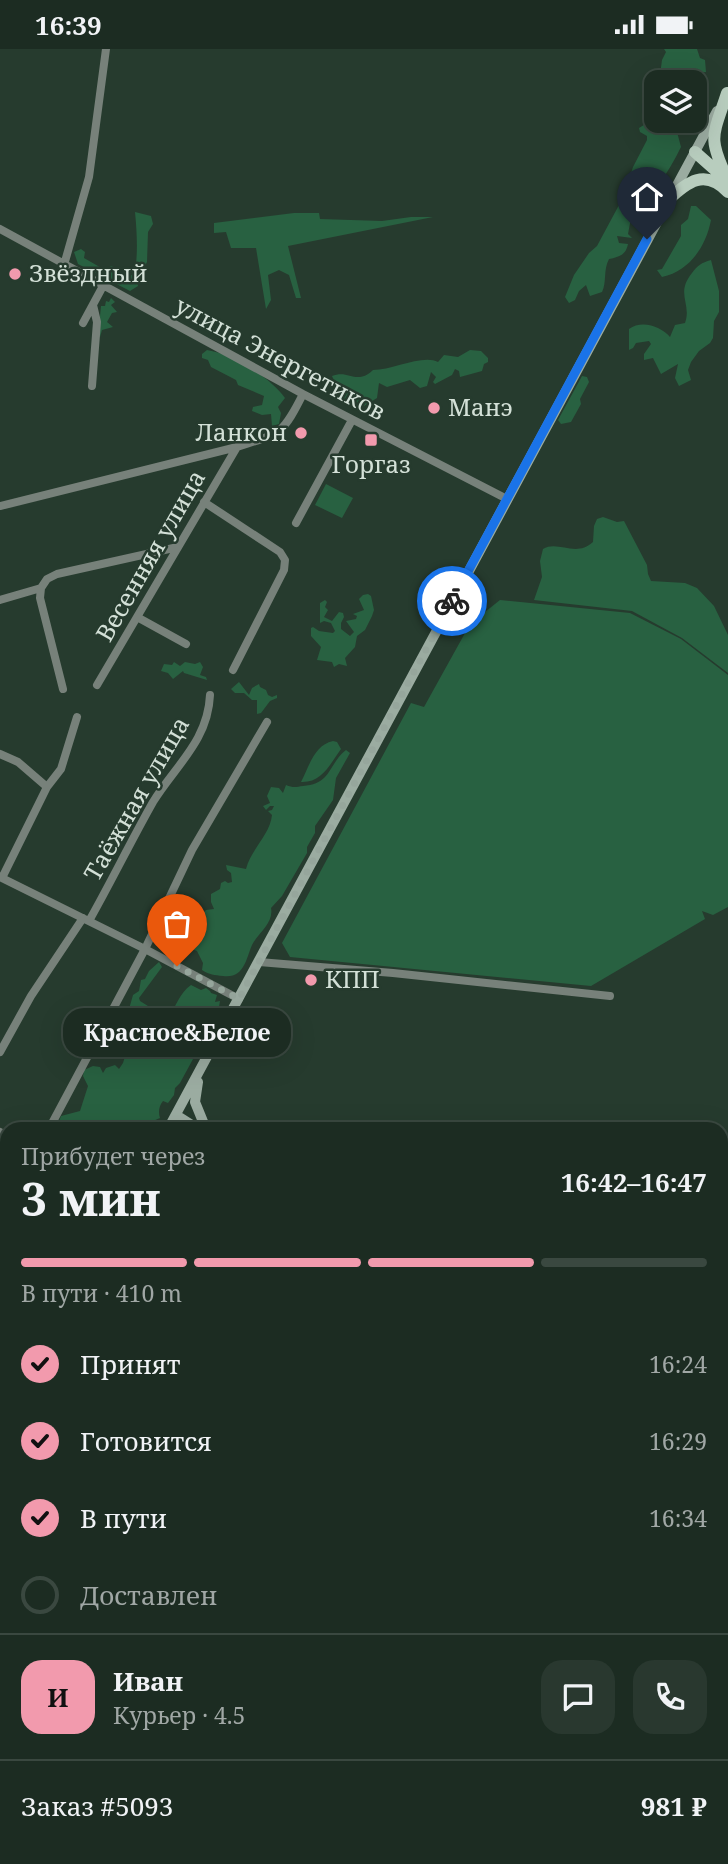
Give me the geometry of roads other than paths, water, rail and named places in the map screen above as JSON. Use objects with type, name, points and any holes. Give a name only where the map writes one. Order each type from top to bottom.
[{"type":"main road","points":[[172,1122],[727,91]]},
{"type":"main road","points":[[727,91],[713,140],[716,156],[728,182]]},
{"type":"main road","points":[[695,152],[728,182]]},
{"type":"main road","points":[[668,200],[686,184],[695,180],[711,180],[728,192]]},
{"type":"main road","points":[[201,1069],[195,1102],[203,1122]]},
{"type":"main road","points":[[176,1115],[187,1122]]},
{"type":"street","points":[[64,265],[88,184],[106,49]]},
{"type":"street","name":"улица Энергетиков","points":[[0,229],[303,394],[507,499]]},
{"type":"street","points":[[83,323],[103,286]]},
{"type":"street","points":[[92,386],[97,322],[93,305]]},
{"type":"street","points":[[2,504],[237,447],[279,432],[287,425],[303,394]]},
{"type":"street","points":[[296,523],[352,420]]},
{"type":"street","name":"Весенняя улица","points":[[97,685],[237,447]]},
{"type":"street","points":[[204,502],[280,552],[285,560],[284,570],[233,670]]},
{"type":"street","points":[[63,689],[40,598],[41,587],[47,579],[57,573],[178,547]]},
{"type":"street","points":[[0,600],[41,587]]},
{"type":"street","points":[[137,617],[186,644]]},
{"type":"street","name":"Таёжная улица","points":[[0,1052],[30,996],[86,920],[158,796],[194,747],[207,715],[210,695]]},
{"type":"street","points":[[78,717],[61,769],[47,787],[1,878],[239,999]]},
{"type":"street","points":[[53,1122],[145,949],[192,850],[267,722]]},
{"type":"street","points":[[0,754],[18,762],[47,787]]},
{"type":"street","points":[[259,962],[610,996]]},
{"type":"place","name":"Звёздный","points":[[15,274]]},
{"type":"place","name":"Манэ","points":[[434,408]]},
{"type":"place","name":"Ланкон","points":[[301,433]]},
{"type":"place","name":"Горгаз","points":[[371,440]]},
{"type":"place","name":"Красное&Белое","points":[[177,966]]},
{"type":"place","name":"КПП","points":[[311,980]]}]
